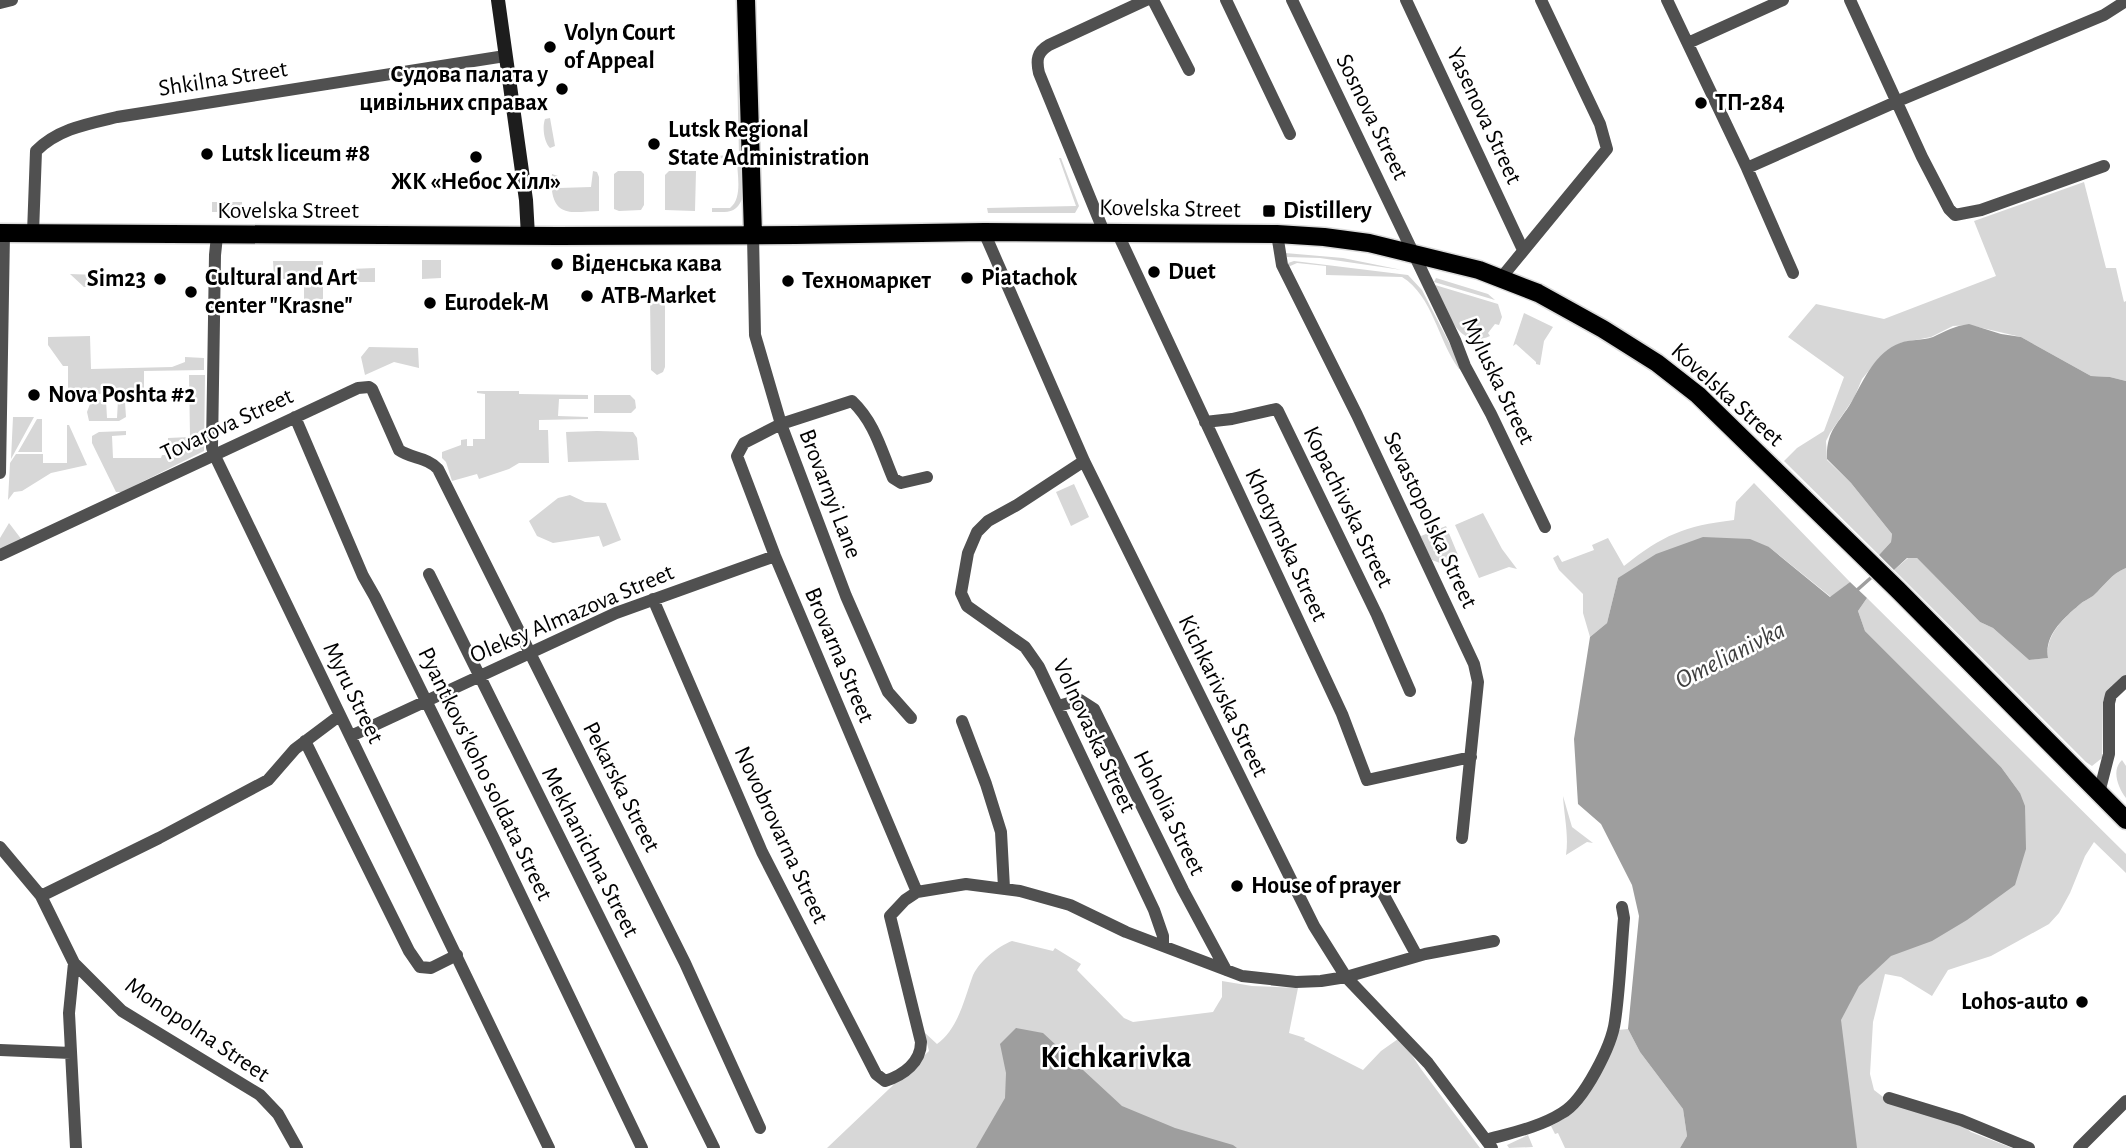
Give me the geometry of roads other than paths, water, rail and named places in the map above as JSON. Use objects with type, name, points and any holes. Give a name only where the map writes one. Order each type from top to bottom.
[{"type":"main road","points":[[498,0],[526,200],[528,236]]},
{"type":"main road","points":[[746,0],[753,235]]},
{"type":"main road","name":"Kovelska Street","points":[[2,233],[217,236],[984,232],[1277,234],[1324,237],[1414,252],[1479,270],[1538,293],[1603,329],[1679,379],[1898,590],[2126,820]]},
{"type":"street","points":[[0,3],[12,0]]},
{"type":"street","name":"Khotymska Street","points":[[1146,0],[1041,50],[1037,57],[1039,73],[1111,232],[1205,422],[1342,714],[1367,780],[1471,757]]},
{"type":"street","points":[[1153,0],[1189,70]]},
{"type":"street","points":[[1226,0],[1290,134]]},
{"type":"street","name":"Sosnova Street","points":[[1292,0],[1414,252]]},
{"type":"street","name":"Yasenova Street","points":[[1406,0],[1523,250]]},
{"type":"street","points":[[1501,278],[1607,149],[1600,124],[1541,0]]},
{"type":"street","points":[[1667,0],[1747,168],[1793,273]]},
{"type":"street","points":[[1688,43],[1783,0]]},
{"type":"street","points":[[1850,0],[1922,157],[1949,209],[1955,215],[1981,210],[2104,166]]},
{"type":"street","points":[[1747,168],[1898,101],[2104,15],[2126,1]]},
{"type":"street","name":"Shkilna Street","points":[[33,233],[36,150],[61,132],[117,117],[505,56]]},
{"type":"street","name":"Kichkarivska Street","points":[[984,232],[1084,461],[1296,893],[1346,977],[1428,1063],[1489,1144],[1562,1114],[1586,1088],[1614,1030],[1624,918],[1622,907]]},
{"type":"street","points":[[0,473],[2,233]]},
{"type":"street","name":"Sevastopolska Street","points":[[1277,234],[1282,265],[1470,653],[1478,682],[1462,838]]},
{"type":"street","points":[[753,235],[755,335],[781,424]]},
{"type":"street","name":"Myru Street","points":[[217,236],[212,435],[214,454],[550,1148]]},
{"type":"street","name":"Myluska Street","points":[[1414,252],[1465,366],[1545,527]]},
{"type":"street","name":"Tovarova Street","points":[[0,555],[358,388],[369,387],[375,392],[399,450],[406,455],[430,462],[438,469]]},
{"type":"street","name":"Brovarnyi Lane","points":[[911,718],[888,692],[846,596],[781,424],[852,401],[867,415],[893,478],[901,483],[927,477]]},
{"type":"street","name":"Kopachivska Street","points":[[1205,422],[1232,419],[1273,408],[1279,411],[1377,615],[1410,691]]},
{"type":"street","name":"Pyantkovsʹkoho soldata Street","points":[[295,417],[344,537],[494,837],[642,1148]]},
{"type":"street","name":"Brovarna Street","points":[[781,424],[744,443],[737,456],[775,556],[917,892]]},
{"type":"street","name":"Volnovaska Street","points":[[1084,461],[981,526],[968,553],[961,589],[964,601],[970,609],[1029,652],[1043,674],[1154,910],[1163,936],[1163,945]]},
{"type":"street","name":"Pekarska Street","points":[[438,469],[685,962],[760,1128]]},
{"type":"street","name":"Oleksy Almazova Street","points":[[351,736],[594,622],[775,556]]},
{"type":"street","name":"Mekhanichna Street","points":[[429,574],[714,1148]]},
{"type":"street","name":"Novobrovarna Street","points":[[653,599],[762,852],[874,1070],[885,1081],[895,1078],[912,1065],[921,1048],[890,919],[897,908],[917,892]]},
{"type":"street","points":[[2099,793],[2109,754],[2109,703],[2112,695],[2126,681]]},
{"type":"street","name":"Hoholia Street","points":[[1058,706],[1080,700],[1094,709],[1183,890],[1226,970]]},
{"type":"street","points":[[41,896],[268,780],[295,749],[339,716]]},
{"type":"street","points":[[962,721],[1001,832],[1004,888]]},
{"type":"street","points":[[305,741],[420,967],[431,968],[457,955]]},
{"type":"street","name":"Monopolna Street","points":[[0,847],[41,896],[74,963],[122,1011],[260,1095],[285,1125],[297,1148]]},
{"type":"street","points":[[917,892],[966,884],[1004,888],[1070,905],[1115,927],[1226,970],[1249,977],[1296,982],[1346,977],[1417,956],[1494,941]]},
{"type":"street","points":[[1380,888],[1417,956]]},
{"type":"street","points":[[74,963],[69,1013],[76,1148]]},
{"type":"street","points":[[0,1050],[71,1053]]},
{"type":"street","points":[[1889,1098],[1961,1120],[2029,1148]]},
{"type":"street","points":[[2079,1148],[2126,1101]]},
{"type":"water","points":[[1969,324],[2021,337],[2091,376],[2126,381],[2126,568],[2061,622],[2049,642],[2048,658],[2029,660],[1993,628],[1980,622],[1917,558],[1907,558],[1894,570],[1879,555],[1891,542],[1892,534],[1851,483],[1827,459],[1827,449],[1834,428],[1871,368],[1884,353],[1900,343],[1929,338],[1954,327]]},
{"type":"water","points":[[1703,537],[1750,539],[1769,547],[1830,597],[1850,582],[1867,598],[1858,611],[1865,631],[2001,767],[2020,793],[2025,806],[2026,849],[2015,885],[1967,920],[1932,941],[1891,956],[1859,986],[1841,1020],[1857,1148],[1680,1148],[1687,1136],[1683,1109],[1640,1052],[1628,1029],[1639,916],[1632,885],[1601,824],[1578,804],[1574,739],[1590,637],[1607,623],[1618,578],[1656,554]]},
{"type":"water","points":[[1016,1028],[1043,1033],[1122,1106],[1175,1128],[1237,1148],[976,1148],[1005,1098],[1006,1073],[1000,1044]]},
{"type":"waterway","name":"Omelianivka","points":[[1856,591],[1874,575]]},
{"type":"place","name":"Volyn Court of Appeal","points":[[550,47]]},
{"type":"place","name":"Судова палата у цивільних справах","points":[[562,89]]},
{"type":"place","name":"ТП-284","points":[[1701,103]]},
{"type":"place","name":"Lutsk Regional State Administration","points":[[654,144]]},
{"type":"place","name":"Lutsk liceum #8","points":[[207,154]]},
{"type":"place","name":"ЖК «Небос Хілл»","points":[[476,157]]},
{"type":"place","name":"Distillery","points":[[1269,211]]},
{"type":"place","name":"Віденська кава","points":[[557,264]]},
{"type":"place","name":"Duet","points":[[1154,272]]},
{"type":"place","name":"Piatachok","points":[[967,278]]},
{"type":"place","name":"Sim23","points":[[160,279]]},
{"type":"place","name":"Техномаркет","points":[[788,281]]},
{"type":"place","name":"Cultural and Art center \"Krasne\"","points":[[191,292]]},
{"type":"place","name":"ATB-Market","points":[[587,296]]},
{"type":"place","name":"Eurodek-M","points":[[430,303]]},
{"type":"place","name":"Nova Poshta #2","points":[[34,395]]},
{"type":"place","name":"House of prayer","points":[[1237,886]]},
{"type":"place","name":"Lohos-auto","points":[[2082,1002]]},
{"type":"district","name":"Kichkarivka","points":[[1116,1057]]}]
